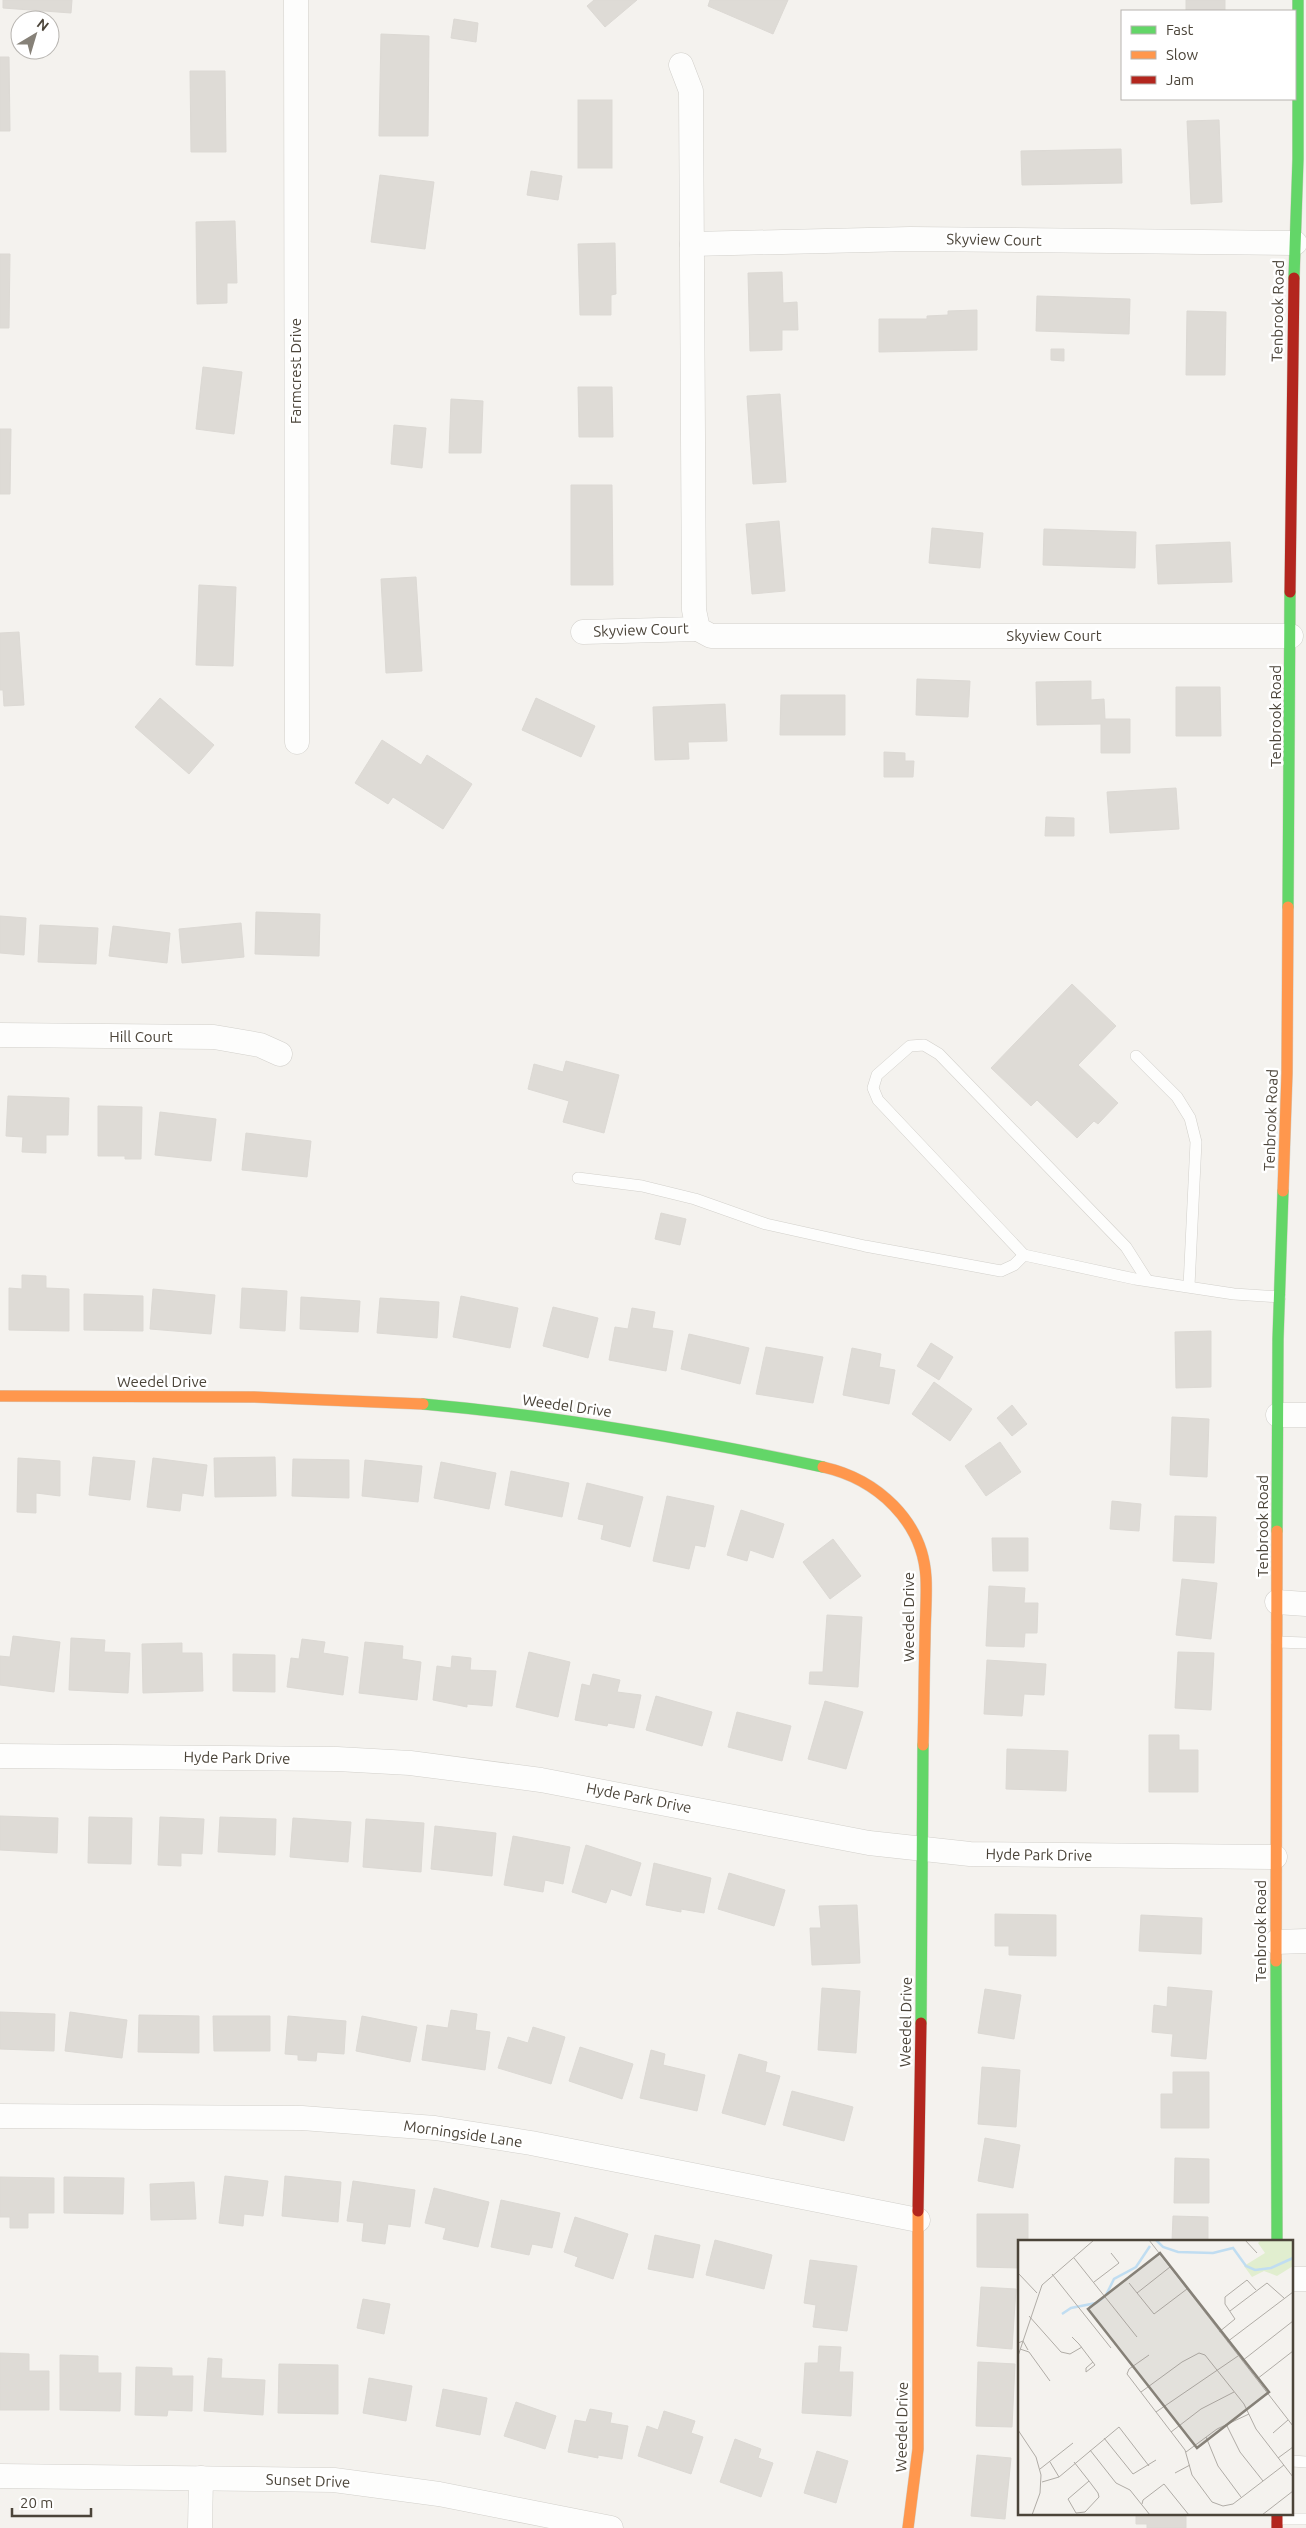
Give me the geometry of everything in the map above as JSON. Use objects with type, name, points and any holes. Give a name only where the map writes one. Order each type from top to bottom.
[{"type":"street","name":"Farmcrest Drive","points":[[296,0],[297,742]]},
{"type":"street","name":"Tenbrook Road","points":[[1277,2240],[1275,1857],[1278,1415],[1288,1073],[1294,641],[1291,533],[1292,328],[1295,243],[1302,160],[1298,0]]},
{"type":"street","name":"Skyview Court","points":[[681,65],[691,91],[694,610],[698,629]]},
{"type":"street","name":"Skyview Court","points":[[692,244],[910,239],[1295,243]]},
{"type":"street","name":"Skyview Court","points":[[583,632],[698,629],[711,636],[1294,641]]},
{"type":"street","name":"Hill Court","points":[[0,1035],[214,1037],[260,1045],[280,1054]]},
{"type":"street","name":"Weedel Drive","points":[[0,1396],[302,1398],[443,1406],[653,1434],[806,1463],[856,1476],[888,1498],[902,1512],[920,1546],[925,1564],[918,2220],[918,2449],[908,2528]]},
{"type":"street","points":[[1278,1415],[1306,1415]]},
{"type":"street","points":[[1277,1602],[1306,1604]]},
{"type":"street","name":"Hyde Park Drive","points":[[0,1756],[337,1759],[434,1765],[507,1774],[870,1843],[922,1849],[997,1856],[1275,1857]]},
{"type":"street","points":[[1276,1942],[1306,1942]]},
{"type":"street","name":"Morningside Lane","points":[[0,2116],[302,2118],[435,2128],[531,2143],[918,2220]]},
{"type":"street","name":"Sunset Drive","points":[[0,2476],[306,2479],[368,2484],[403,2488],[541,2521],[612,2528]]},
{"type":"street","points":[[200,2528],[201,2478]]},
{"type":"lane","points":[[1291,533],[1306,534]]},
{"type":"lane","points":[[1147,1280],[1126,1247],[939,1054],[924,1046],[910,1046],[877,1075],[873,1088],[878,1100],[1024,1255],[1147,1280],[1234,1294],[1280,1297]]},
{"type":"lane","points":[[1136,1056],[1177,1097],[1190,1118],[1196,1142],[1189,1286]]},
{"type":"lane","points":[[578,1178],[642,1186],[694,1198],[766,1224],[865,1246],[1001,1271],[1014,1265],[1024,1255]]},
{"type":"lane","points":[[1277,1642],[1306,1643]]},
{"type":"lane","points":[[1277,2520],[1306,2519]]},
{"type":"building","points":[[3,0],[72,0],[71,13],[60,12],[60,10],[3,8]]},
{"type":"building","points":[[594,0],[637,0],[605,27],[587,6]]},
{"type":"building","points":[[710,0],[788,0],[773,34],[708,6]]},
{"type":"building","points":[[1186,0],[1225,0],[1225,10],[1186,10]]},
{"type":"building","points":[[454,19],[478,23],[476,42],[451,38]]},
{"type":"building","points":[[381,34],[429,36],[428,136],[379,136]]},
{"type":"building","points":[[0,57],[9,57],[10,131],[0,131]]},
{"type":"building","points":[[190,71],[225,71],[226,152],[191,152]]},
{"type":"building","points":[[578,100],[612,100],[612,168],[578,168]]},
{"type":"building","points":[[1219,120],[1222,202],[1191,204],[1187,121]]},
{"type":"building","points":[[1121,149],[1122,183],[1022,185],[1021,151]]},
{"type":"building","points":[[531,171],[562,176],[558,200],[527,195]]},
{"type":"building","points":[[380,175],[434,182],[425,249],[371,242]]},
{"type":"building","points":[[235,221],[237,283],[227,283],[227,303],[197,304],[196,222]]},
{"type":"building","points":[[615,243],[616,294],[611,295],[611,315],[580,315],[578,244]]},
{"type":"building","points":[[0,254],[10,254],[9,328],[0,328]]},
{"type":"building","points":[[782,272],[783,303],[797,302],[798,330],[782,330],[782,350],[750,351],[748,273]]},
{"type":"building","points":[[1037,296],[1130,299],[1129,334],[1036,331]]},
{"type":"building","points":[[977,310],[977,350],[879,352],[879,319],[927,319],[927,316],[948,315],[948,311]]},
{"type":"building","points":[[1187,311],[1226,312],[1225,375],[1186,375]]},
{"type":"building","points":[[1051,349],[1064,349],[1064,361],[1051,360]]},
{"type":"building","points":[[203,367],[242,372],[234,434],[196,429]]},
{"type":"building","points":[[578,387],[612,387],[613,437],[579,437]]},
{"type":"building","points":[[780,394],[786,482],[753,484],[747,396]]},
{"type":"building","points":[[451,399],[483,401],[481,453],[449,453]]},
{"type":"building","points":[[394,425],[426,428],[422,468],[391,464]]},
{"type":"building","points":[[0,429],[11,429],[10,494],[0,494]]},
{"type":"building","points":[[571,485],[612,485],[613,585],[571,585]]},
{"type":"building","points":[[779,521],[785,591],[752,594],[746,524]]},
{"type":"building","points":[[932,528],[983,533],[980,568],[929,563]]},
{"type":"building","points":[[1044,529],[1136,532],[1135,568],[1043,565]]},
{"type":"building","points":[[1230,542],[1232,582],[1158,584],[1156,545]]},
{"type":"building","points":[[416,577],[422,671],[386,673],[381,579]]},
{"type":"building","points":[[199,585],[236,587],[233,666],[196,665]]},
{"type":"building","points":[[19,632],[24,705],[4,706],[3,690],[0,690],[0,633]]},
{"type":"building","points":[[917,679],[970,681],[968,717],[916,715]]},
{"type":"building","points":[[1091,681],[1091,700],[1104,699],[1105,719],[1130,719],[1130,753],[1101,753],[1101,724],[1037,725],[1036,682]]},
{"type":"building","points":[[1176,687],[1220,687],[1221,736],[1176,736]]},
{"type":"building","points":[[781,695],[845,695],[845,735],[780,735]]},
{"type":"building","points":[[160,698],[214,745],[189,774],[135,727]]},
{"type":"building","points":[[536,698],[595,726],[581,757],[522,730]]},
{"type":"building","points":[[725,704],[727,741],[688,742],[689,759],[655,760],[653,707]]},
{"type":"building","points":[[382,740],[421,765],[427,755],[472,784],[443,829],[393,797],[388,804],[355,783]]},
{"type":"building","points":[[884,752],[905,753],[905,761],[914,761],[913,777],[884,777]]},
{"type":"building","points":[[1176,788],[1179,829],[1110,833],[1107,792]]},
{"type":"building","points":[[1046,817],[1074,818],[1074,836],[1045,836]]},
{"type":"building","points":[[256,912],[320,914],[319,956],[255,954]]},
{"type":"building","points":[[0,916],[26,918],[24,955],[0,953]]},
{"type":"building","points":[[241,923],[244,957],[182,963],[179,929]]},
{"type":"building","points":[[40,925],[98,928],[96,964],[38,962]]},
{"type":"building","points":[[113,926],[170,933],[167,963],[109,956]]},
{"type":"building","points":[[1072,984],[1116,1026],[1078,1065],[1118,1103],[1098,1124],[1094,1121],[1077,1138],[1037,1100],[1031,1106],[991,1068]]},
{"type":"building","points":[[566,1061],[619,1075],[604,1133],[563,1122],[569,1101],[528,1089],[534,1064],[563,1072]]},
{"type":"building","points":[[8,1096],[69,1098],[68,1135],[46,1135],[46,1153],[22,1152],[23,1137],[6,1136]]},
{"type":"building","points":[[98,1106],[142,1107],[141,1159],[125,1159],[125,1156],[98,1156]]},
{"type":"building","points":[[160,1112],[216,1119],[211,1161],[155,1155]]},
{"type":"building","points":[[246,1133],[311,1141],[307,1177],[242,1170]]},
{"type":"building","points":[[661,1213],[686,1219],[680,1245],[655,1239]]},
{"type":"building","points":[[22,1275],[46,1276],[46,1288],[69,1289],[69,1331],[9,1330],[9,1288],[22,1289]]},
{"type":"building","points":[[242,1288],[287,1291],[285,1331],[240,1328]]},
{"type":"building","points":[[153,1289],[215,1295],[211,1334],[150,1329]]},
{"type":"building","points":[[84,1294],[143,1296],[143,1331],[84,1330]]},
{"type":"building","points":[[461,1296],[518,1308],[510,1348],[453,1337]]},
{"type":"building","points":[[301,1297],[360,1301],[358,1332],[300,1329]]},
{"type":"building","points":[[380,1298],[439,1302],[437,1338],[377,1333]]},
{"type":"building","points":[[553,1307],[598,1318],[588,1358],[543,1346]]},
{"type":"building","points":[[632,1308],[655,1312],[652,1328],[673,1331],[666,1371],[609,1360],[615,1327],[628,1329]]},
{"type":"building","points":[[1211,1331],[1211,1387],[1176,1388],[1175,1332]]},
{"type":"building","points":[[689,1334],[749,1348],[740,1384],[681,1369]]},
{"type":"building","points":[[931,1343],[953,1357],[939,1380],[917,1366]]},
{"type":"building","points":[[766,1347],[823,1357],[813,1403],[756,1394]]},
{"type":"building","points":[[852,1348],[881,1354],[879,1367],[895,1370],[889,1404],[843,1395]]},
{"type":"building","points":[[934,1382],[972,1409],[950,1441],[912,1414]]},
{"type":"building","points":[[1012,1405],[1027,1424],[1012,1436],[997,1418]]},
{"type":"building","points":[[1172,1417],[1209,1419],[1207,1477],[1170,1475]]},
{"type":"building","points":[[1000,1442],[1021,1472],[986,1496],[965,1466]]},
{"type":"building","points":[[93,1457],[135,1461],[130,1500],[89,1495]]},
{"type":"building","points":[[275,1457],[276,1496],[215,1497],[214,1458]]},
{"type":"building","points":[[18,1458],[60,1461],[60,1496],[36,1493],[36,1513],[17,1512]]},
{"type":"building","points":[[153,1458],[207,1465],[203,1496],[182,1493],[180,1511],[147,1507]]},
{"type":"building","points":[[293,1459],[349,1460],[349,1498],[292,1496]]},
{"type":"building","points":[[365,1460],[422,1466],[418,1502],[362,1496]]},
{"type":"building","points":[[441,1462],[496,1473],[489,1509],[434,1498]]},
{"type":"building","points":[[511,1471],[569,1483],[562,1517],[505,1505]]},
{"type":"building","points":[[587,1483],[643,1497],[630,1547],[601,1539],[604,1525],[578,1519]]},
{"type":"building","points":[[667,1496],[714,1506],[705,1547],[695,1545],[689,1569],[653,1561]]},
{"type":"building","points":[[1112,1501],[1141,1504],[1139,1531],[1110,1529]]},
{"type":"building","points":[[741,1510],[784,1524],[773,1558],[750,1550],[747,1561],[727,1555]]},
{"type":"building","points":[[1175,1516],[1216,1517],[1214,1563],[1173,1561]]},
{"type":"building","points":[[992,1538],[1028,1538],[1028,1571],[993,1571]]},
{"type":"building","points":[[833,1539],[861,1576],[830,1599],[803,1562]]},
{"type":"building","points":[[1182,1579],[1217,1583],[1211,1639],[1176,1635]]},
{"type":"building","points":[[989,1586],[1025,1588],[1024,1603],[1038,1603],[1037,1633],[1025,1633],[1024,1647],[986,1646]]},
{"type":"building","points":[[827,1615],[862,1617],[858,1687],[809,1684],[810,1672],[823,1672]]},
{"type":"building","points":[[13,1636],[60,1642],[54,1692],[0,1685],[0,1656],[10,1657]]},
{"type":"building","points":[[71,1638],[105,1640],[104,1652],[130,1653],[128,1693],[69,1690]]},
{"type":"building","points":[[302,1639],[325,1642],[323,1653],[348,1657],[343,1695],[287,1687],[291,1658],[299,1659]]},
{"type":"building","points":[[365,1642],[403,1646],[402,1659],[421,1662],[417,1700],[359,1693]]},
{"type":"building","points":[[182,1643],[182,1653],[202,1653],[203,1691],[143,1693],[142,1644]]},
{"type":"building","points":[[529,1652],[570,1662],[558,1717],[516,1707]]},
{"type":"building","points":[[1178,1652],[1214,1653],[1211,1710],[1175,1708]]},
{"type":"building","points":[[233,1654],[275,1655],[275,1692],[233,1691]]},
{"type":"building","points":[[452,1656],[471,1658],[470,1670],[496,1671],[492,1706],[467,1704],[467,1707],[433,1700],[437,1666],[451,1668]]},
{"type":"building","points":[[987,1660],[1046,1664],[1044,1695],[1024,1694],[1022,1716],[984,1714]]},
{"type":"building","points":[[593,1674],[620,1680],[617,1692],[641,1695],[634,1728],[608,1723],[607,1726],[575,1720],[582,1684],[590,1686]]},
{"type":"building","points":[[656,1696],[712,1712],[702,1746],[646,1730]]},
{"type":"building","points":[[825,1701],[863,1712],[846,1769],[808,1759]]},
{"type":"building","points":[[737,1712],[791,1726],[782,1761],[728,1747]]},
{"type":"building","points":[[1149,1735],[1179,1735],[1179,1750],[1198,1750],[1198,1792],[1149,1792]]},
{"type":"building","points":[[1007,1749],[1068,1751],[1066,1791],[1006,1789]]},
{"type":"building","points":[[0,1816],[58,1818],[57,1853],[0,1850]]},
{"type":"building","points":[[89,1817],[132,1818],[131,1864],[88,1863]]},
{"type":"building","points":[[160,1817],[204,1819],[202,1854],[181,1853],[181,1866],[158,1865]]},
{"type":"building","points":[[220,1817],[276,1819],[275,1855],[218,1852]]},
{"type":"building","points":[[293,1818],[351,1822],[348,1862],[290,1857]]},
{"type":"building","points":[[366,1819],[424,1823],[421,1872],[363,1867]]},
{"type":"building","points":[[435,1826],[496,1833],[492,1876],[431,1869]]},
{"type":"building","points":[[513,1836],[570,1847],[563,1884],[545,1880],[543,1892],[504,1885]]},
{"type":"building","points":[[586,1845],[641,1863],[631,1896],[611,1889],[606,1903],[572,1892]]},
{"type":"building","points":[[654,1863],[711,1878],[704,1913],[681,1909],[681,1912],[646,1905]]},
{"type":"building","points":[[729,1873],[785,1890],[774,1926],[718,1909]]},
{"type":"building","points":[[857,1905],[860,1963],[812,1965],[810,1928],[821,1928],[819,1906]]},
{"type":"building","points":[[995,1914],[1056,1915],[1056,1956],[1009,1955],[1009,1946],[995,1946]]},
{"type":"building","points":[[1141,1915],[1202,1918],[1201,1954],[1139,1951]]},
{"type":"building","points":[[1168,1987],[1212,1991],[1206,2059],[1171,2056],[1173,2034],[1152,2032],[1154,2005],[1167,2007]]},
{"type":"building","points":[[822,1988],[860,1991],[856,2053],[818,2050]]},
{"type":"building","points":[[985,1989],[1021,1995],[1014,2039],[978,2033]]},
{"type":"building","points":[[451,2010],[477,2014],[475,2030],[490,2032],[485,2070],[422,2060],[427,2025],[448,2028]]},
{"type":"building","points":[[0,2012],[55,2014],[54,2051],[0,2049]]},
{"type":"building","points":[[70,2012],[127,2020],[122,2058],[65,2051]]},
{"type":"building","points":[[139,2015],[199,2016],[199,2053],[138,2052]]},
{"type":"building","points":[[213,2016],[270,2016],[270,2051],[214,2051]]},
{"type":"building","points":[[288,2016],[346,2021],[344,2054],[317,2052],[316,2061],[298,2060],[298,2055],[285,2054]]},
{"type":"building","points":[[362,2016],[417,2027],[410,2062],[356,2051]]},
{"type":"building","points":[[533,2027],[565,2037],[551,2084],[498,2068],[508,2037],[528,2043]]},
{"type":"building","points":[[580,2047],[633,2064],[622,2099],[569,2081]]},
{"type":"building","points":[[651,2050],[665,2054],[663,2065],[705,2075],[697,2111],[640,2098]]},
{"type":"building","points":[[739,2054],[767,2062],[765,2072],[780,2076],[765,2125],[722,2113]]},
{"type":"building","points":[[982,2067],[1020,2070],[1016,2127],[978,2124]]},
{"type":"building","points":[[1173,2072],[1209,2072],[1209,2128],[1161,2128],[1161,2094],[1173,2094]]},
{"type":"building","points":[[792,2091],[853,2107],[844,2141],[783,2125]]},
{"type":"building","points":[[985,2138],[1020,2145],[1013,2188],[978,2181]]},
{"type":"building","points":[[1175,2158],[1209,2159],[1209,2203],[1174,2203]]},
{"type":"building","points":[[225,2176],[268,2181],[263,2216],[244,2214],[243,2226],[219,2223]]},
{"type":"building","points":[[285,2176],[341,2182],[338,2222],[282,2216]]},
{"type":"building","points":[[0,2177],[54,2178],[54,2213],[28,2213],[28,2228],[10,2228],[10,2217],[0,2217]]},
{"type":"building","points":[[64,2177],[124,2178],[123,2214],[64,2213]]},
{"type":"building","points":[[353,2181],[415,2190],[410,2227],[388,2224],[385,2244],[362,2241],[364,2223],[347,2221]]},
{"type":"building","points":[[194,2182],[196,2219],[151,2220],[150,2184]]},
{"type":"building","points":[[434,2188],[489,2202],[478,2247],[443,2239],[446,2228],[425,2223]]},
{"type":"building","points":[[501,2200],[560,2213],[552,2248],[532,2244],[529,2255],[491,2247]]},
{"type":"building","points":[[977,2214],[1028,2214],[1028,2240],[1018,2240],[1018,2268],[977,2267]]},
{"type":"building","points":[[1173,2216],[1208,2217],[1208,2240],[1172,2240]]},
{"type":"building","points":[[575,2217],[628,2234],[613,2279],[575,2266],[578,2257],[564,2252]]},
{"type":"building","points":[[655,2235],[700,2245],[693,2278],[648,2269]]},
{"type":"building","points":[[715,2240],[772,2255],[764,2289],[706,2275]]},
{"type":"building","points":[[810,2260],[857,2266],[847,2331],[813,2327],[816,2305],[804,2303]]},
{"type":"building","points":[[981,2287],[1016,2289],[1012,2349],[977,2346]]},
{"type":"building","points":[[363,2299],[390,2304],[384,2334],[357,2328]]},
{"type":"building","points":[[819,2346],[841,2347],[839,2372],[853,2372],[851,2416],[802,2413],[805,2363],[818,2363]]},
{"type":"building","points":[[0,2353],[29,2354],[29,2371],[49,2371],[49,2410],[0,2410]]},
{"type":"building","points":[[60,2355],[98,2356],[98,2373],[121,2373],[120,2411],[60,2410]]},
{"type":"building","points":[[208,2358],[222,2359],[221,2378],[265,2380],[263,2415],[204,2411]]},
{"type":"building","points":[[978,2362],[1015,2364],[1012,2427],[976,2426]]},
{"type":"building","points":[[279,2364],[338,2365],[338,2414],[278,2413]]},
{"type":"building","points":[[136,2367],[172,2368],[172,2376],[193,2376],[192,2411],[168,2410],[167,2416],[135,2415]]},
{"type":"building","points":[[369,2378],[412,2386],[406,2421],[363,2413]]},
{"type":"building","points":[[443,2389],[487,2398],[480,2435],[436,2426]]},
{"type":"building","points":[[516,2402],[556,2416],[545,2449],[504,2436]]},
{"type":"building","points":[[590,2409],[612,2413],[610,2423],[628,2426],[622,2459],[598,2455],[598,2458],[568,2452],[575,2420],[586,2422]]},
{"type":"building","points":[[664,2411],[695,2421],[691,2433],[703,2437],[691,2474],[638,2456],[647,2426],[658,2430]]},
{"type":"building","points":[[735,2439],[761,2449],[758,2458],[773,2463],[761,2497],[720,2482]]},
{"type":"building","points":[[817,2451],[848,2461],[836,2503],[804,2493]]},
{"type":"building","points":[[977,2455],[1011,2458],[1005,2519],[971,2516]]},
{"type":"building","points":[[1136,2516],[1186,2516],[1186,2528],[1147,2528],[1147,2524],[1136,2524]]},
{"type":"traffic: fast","points":[[1294,278],[1298,159],[1298,0]]},
{"type":"traffic: fast","points":[[1288,907],[1290,592]]},
{"type":"traffic: fast","points":[[1277,1531],[1278,1339],[1283,1191]]},
{"type":"traffic: fast","points":[[423,1404],[574,1422],[724,1447],[823,1467]]},
{"type":"traffic: fast","points":[[921,2023],[923,1745]]},
{"type":"traffic: fast","points":[[1276,1961],[1277,2240]]},
{"type":"traffic: slow","points":[[1283,1191],[1287,1073],[1288,907]]},
{"type":"traffic: slow","points":[[0,1396],[254,1397],[423,1404]]},
{"type":"traffic: slow","points":[[823,1467],[861,1481],[879,1492],[906,1521],[916,1538],[923,1557],[926,1578],[923,1745]]},
{"type":"traffic: slow","points":[[1276,1961],[1277,1531]]},
{"type":"traffic: slow","points":[[908,2528],[918,2449],[918,2211]]},
{"type":"traffic: jam","points":[[1290,592],[1294,278]]},
{"type":"traffic: jam","points":[[918,2211],[921,2023]]},
{"type":"traffic: jam","points":[[1277,2516],[1277,2528]]}]
